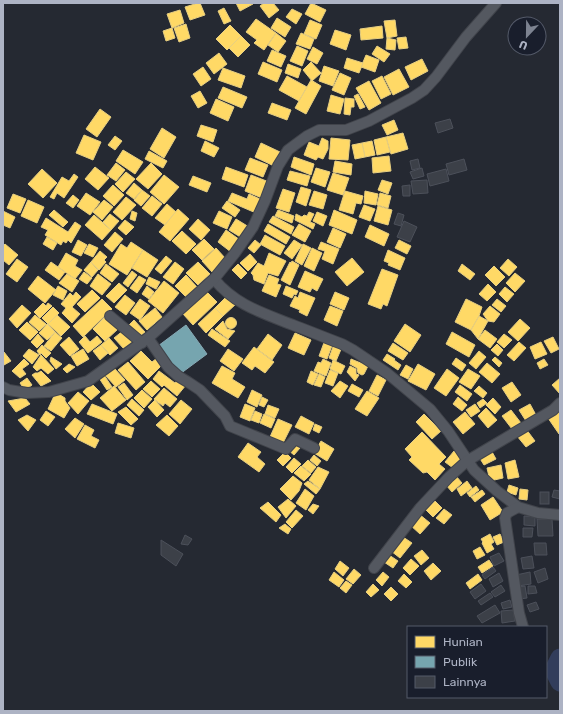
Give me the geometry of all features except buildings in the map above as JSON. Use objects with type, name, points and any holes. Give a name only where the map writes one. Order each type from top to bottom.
[{"type":"street","points":[[3,387],[9,390],[27,393],[49,392],[88,381],[145,341],[214,279],[235,253],[253,227],[265,201],[278,166],[288,150],[307,136],[319,130],[346,130],[369,121],[424,90],[496,3]]},
{"type":"street","points":[[214,279],[237,300],[253,309],[342,344],[387,373],[430,409],[448,431],[474,470],[491,486],[518,506],[538,513],[560,515]]},
{"type":"street","points":[[110,316],[145,341],[178,376],[200,390],[225,416],[230,426],[286,449],[295,439],[314,448]]},
{"type":"street","points":[[374,568],[420,508],[449,477],[467,461],[552,410],[560,403]]},
{"type":"street","points":[[518,506],[507,513],[505,518],[519,613],[523,626]]},
{"type":"waterway","points":[[560,658],[554,670],[560,682]]}]
